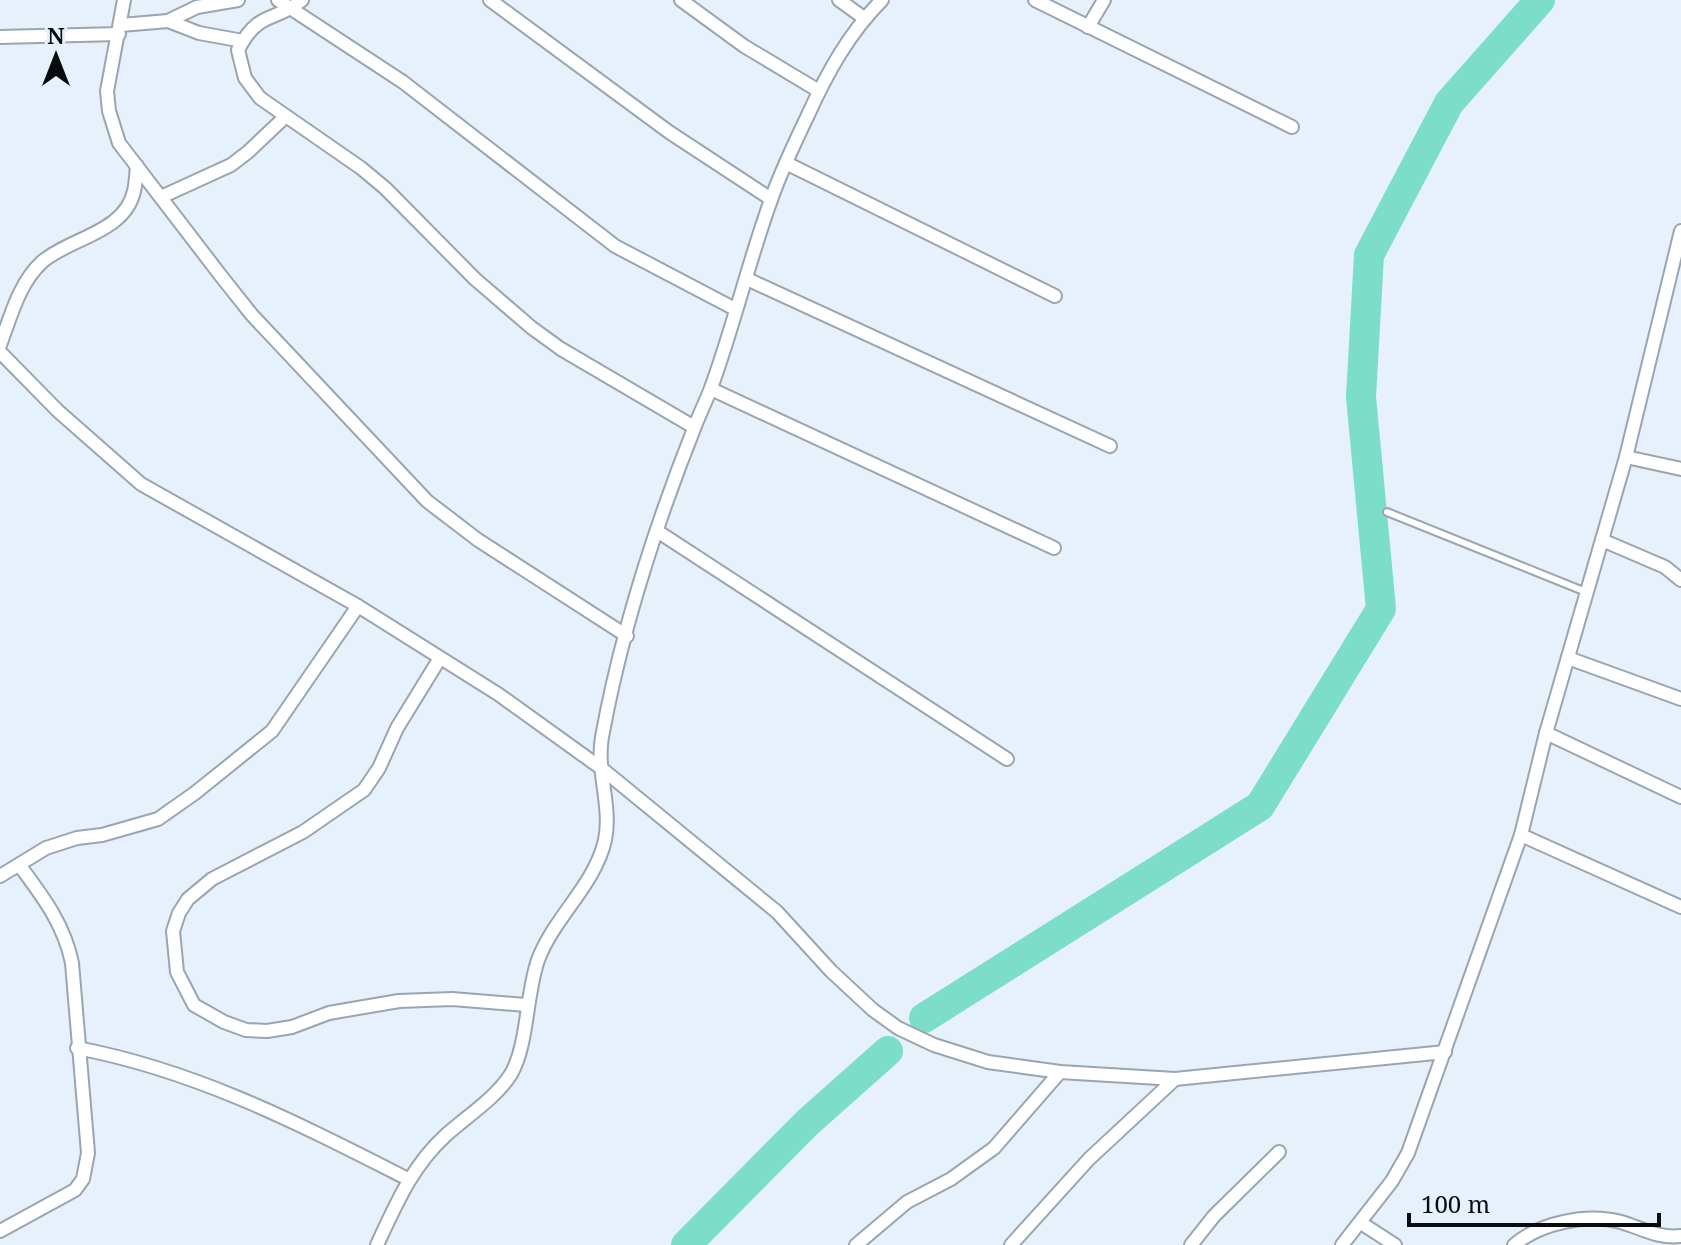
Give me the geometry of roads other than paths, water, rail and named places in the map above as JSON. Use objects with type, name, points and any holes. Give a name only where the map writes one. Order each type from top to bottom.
[{"type":"street","points":[[124,0],[108,82],[109,111],[119,143],[252,315],[427,501],[478,540],[627,636]]},
{"type":"street","points":[[0,37],[120,29],[168,21],[197,7],[238,0]]},
{"type":"street","points":[[278,0],[403,82],[615,246],[735,309]]},
{"type":"street","points":[[302,0],[290,10],[261,20],[238,50],[245,78],[260,98],[361,168],[475,279],[532,328],[561,349],[694,427]]},
{"type":"street","points":[[490,0],[669,132],[771,199]]},
{"type":"street","points":[[681,0],[744,46],[819,91]]},
{"type":"street","points":[[839,0],[864,18]]},
{"type":"street","points":[[377,1245],[408,1179],[446,1135],[510,1076],[519,1057],[526,1005],[543,950],[553,929],[591,873],[605,841],[607,817],[601,768],[602,739],[627,636],[657,531],[711,389],[771,199],[838,56],[864,18],[882,0]]},
{"type":"street","points":[[1035,0],[1292,127]]},
{"type":"street","points":[[1088,27],[1104,0]]},
{"type":"street","points":[[168,21],[199,33],[243,41]]},
{"type":"street","points":[[161,197],[231,165],[285,117]]},
{"type":"street","points":[[786,163],[1055,296]]},
{"type":"street","points":[[0,345],[25,281],[44,261],[108,225],[125,211],[134,194],[137,166]]},
{"type":"street","points":[[1342,1245],[1392,1181],[1408,1153],[1521,835],[1546,733],[1626,457],[1681,231]]},
{"type":"street","points":[[747,279],[1110,446]]},
{"type":"street","points":[[0,352],[58,411],[141,484],[358,606],[498,694],[601,768],[777,912],[831,971],[873,1010],[898,1028],[934,1045],[988,1062],[1060,1072],[1175,1079],[1445,1052]]},
{"type":"street","points":[[711,389],[1054,548]]},
{"type":"street","points":[[1626,457],[1681,469]]},
{"type":"street","points":[[657,531],[1007,759]]},
{"type":"street","points":[[1602,540],[1665,567],[1681,580]]},
{"type":"street","points":[[0,876],[54,846],[158,819],[195,793],[272,731],[358,606]]},
{"type":"street","points":[[440,658],[364,790],[303,832],[212,879],[188,899],[173,931],[177,972],[194,1005],[246,1030],[292,1027],[329,1013],[399,1001],[452,999],[526,1005]]},
{"type":"street","points":[[1568,658],[1681,699]]},
{"type":"street","points":[[1546,733],[1681,797]]},
{"type":"street","points":[[1521,835],[1681,907]]},
{"type":"street","points":[[0,1231],[75,1190],[83,1179],[88,1153],[68,944],[50,905],[20,866]]},
{"type":"street","points":[[77,1048],[130,1058],[265,1107],[408,1179]]},
{"type":"street","points":[[856,1245],[907,1202],[951,1179],[994,1148],[1060,1072]]},
{"type":"street","points":[[1018,1243],[1089,1159],[1175,1079]]},
{"type":"street","points":[[1191,1245],[1214,1216],[1279,1152]]},
{"type":"street","points":[[1514,1245],[1526,1234],[1548,1226],[1599,1219],[1618,1221],[1658,1236],[1681,1236]]},
{"type":"street","points":[[1361,1223],[1395,1245]]},
{"type":"lane","points":[[1387,512],[1586,592]]},
{"type":"waterway","points":[[924,1018],[1260,806],[1381,609],[1361,397],[1369,255],[1449,103],[1540,0]]},
{"type":"waterway","points":[[686,1245],[807,1123],[888,1051]]}]
